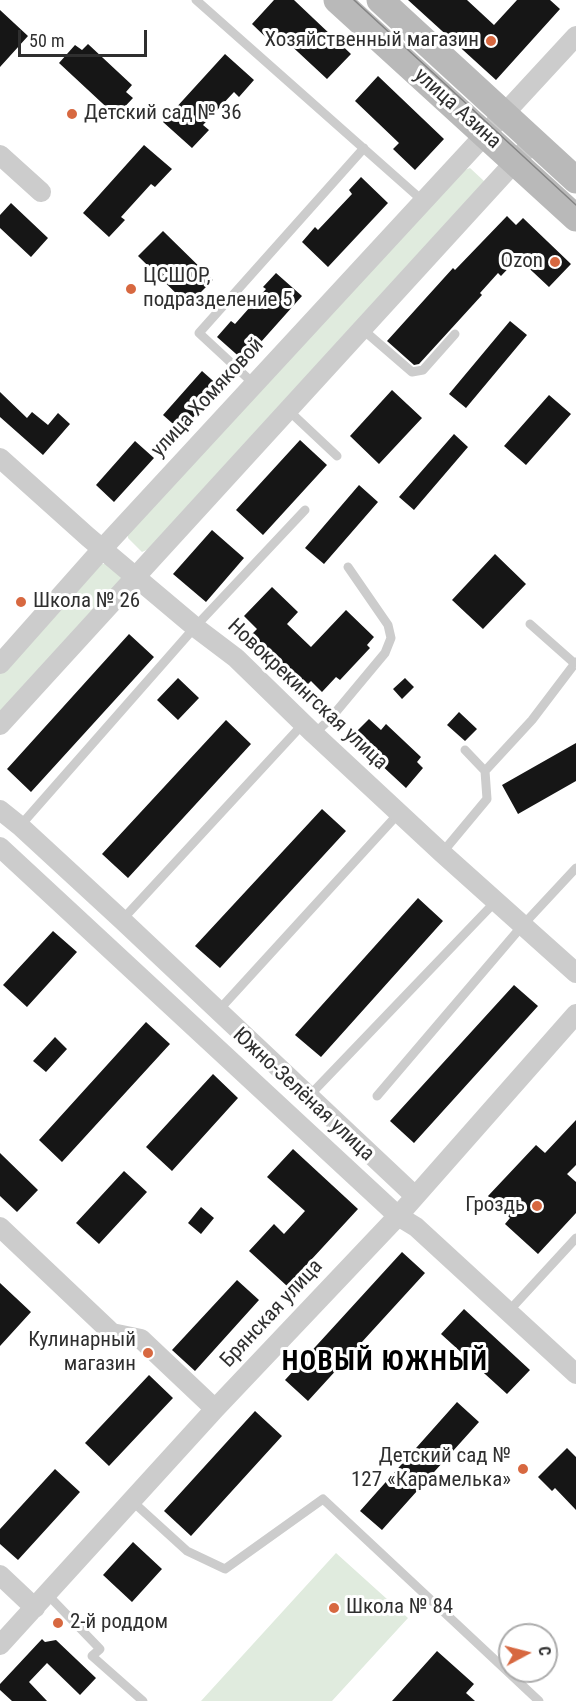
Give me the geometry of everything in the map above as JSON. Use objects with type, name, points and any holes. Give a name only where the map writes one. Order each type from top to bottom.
[{"type":"main road","name":"улица Азина","points":[[338,0],[485,134],[576,180]]},
{"type":"main road","name":"улица Азина","points":[[380,0],[504,114],[524,152],[576,218]]},
{"type":"street","name":"улица Хомяковой","points":[[0,664],[103,548],[576,36]]},
{"type":"street","points":[[0,725],[524,152]]},
{"type":"street","points":[[0,155],[41,192]]},
{"type":"street","name":"Новокрекингская улица","points":[[0,458],[195,627],[236,658],[442,853],[576,974]]},
{"type":"street","name":"Южно-Зелёная улица","points":[[0,810],[122,920],[415,1196]]},
{"type":"street","name":"Южно-Зелёная улица","points":[[0,847],[398,1216],[416,1227],[576,1374]]},
{"type":"street","name":"Брянская улица","points":[[0,1645],[215,1409],[398,1216],[576,1014]]},
{"type":"street","points":[[0,1227],[112,1333],[141,1339],[215,1409]]},
{"type":"street","points":[[0,1575],[41,1601]]},
{"type":"lane","points":[[196,0],[423,201]]},
{"type":"lane","points":[[254,384],[199,333],[364,148]]},
{"type":"lane","points":[[361,328],[412,372],[423,369],[455,334]]},
{"type":"lane","points":[[288,410],[337,456]]},
{"type":"lane","points":[[20,826],[195,627],[305,510]]},
{"type":"lane","points":[[122,920],[309,729],[330,719],[386,653],[391,638],[388,625],[348,567]]},
{"type":"lane","points":[[485,771],[532,720],[575,662],[530,624]]},
{"type":"lane","points":[[442,853],[487,799],[485,771],[465,750]]},
{"type":"lane","points":[[218,1011],[399,813]]},
{"type":"lane","points":[[377,1096],[522,926],[576,868]]},
{"type":"lane","points":[[309,1096],[495,902]]},
{"type":"lane","points":[[507,1313],[576,1238]]},
{"type":"lane","points":[[132,1501],[187,1551],[225,1569],[323,1499],[538,1701]]},
{"type":"lane","points":[[41,1601],[100,1648],[92,1656],[142,1701]]},
{"type":"shaded area","points":[[470,168],[484,181],[483,188],[149,549],[142,552],[128,538],[128,529],[462,171]]},
{"type":"shaded area","points":[[99,564],[106,564],[122,575],[121,585],[0,716],[0,672]]},
{"type":"shaded area","points":[[336,1553],[408,1618],[332,1701],[201,1701]]},
{"type":"building","points":[[274,0],[294,0],[351,54],[327,79],[284,39],[276,47],[252,24]]},
{"type":"building","points":[[408,0],[467,0],[494,25],[517,0],[550,0],[560,9],[496,80]]},
{"type":"building","points":[[0,10],[28,36],[0,67]]},
{"type":"building","points":[[88,44],[132,85],[126,92],[133,98],[116,116],[59,63],[75,45],[82,50]]},
{"type":"building","points":[[225,54],[254,80],[239,97],[234,92],[203,125],[209,130],[192,148],[163,122]]},
{"type":"building","points":[[378,76],[444,139],[415,170],[393,149],[399,143],[355,101]]},
{"type":"building","points":[[144,145],[172,169],[155,187],[151,184],[121,217],[125,220],[109,237],[83,213]]},
{"type":"building","points":[[361,177],[388,203],[328,267],[302,242],[315,227],[318,230],[352,194],[349,190]]},
{"type":"building","points":[[11,203],[48,238],[31,257],[0,228],[0,215]]},
{"type":"building","points":[[507,216],[516,225],[523,218],[571,264],[549,287],[518,258],[501,276],[498,273],[480,293],[482,295],[419,364],[414,365],[387,341],[453,268],[455,270]]},
{"type":"building","points":[[163,231],[213,280],[188,305],[138,256]]},
{"type":"building","points":[[276,273],[302,296],[244,361],[217,337],[231,321],[235,324],[266,289],[263,287]]},
{"type":"building","points":[[510,321],[527,335],[466,408],[449,394]]},
{"type":"building","points":[[202,371],[220,387],[181,431],[163,415]]},
{"type":"building","points":[[392,390],[422,418],[379,464],[350,436]]},
{"type":"building","points":[[0,392],[27,418],[32,412],[48,425],[58,413],[70,424],[43,455],[0,417]]},
{"type":"building","points":[[549,395],[571,414],[526,465],[504,446]]},
{"type":"building","points":[[454,434],[468,447],[414,510],[399,497]]},
{"type":"building","points":[[300,440],[327,465],[263,535],[236,510]]},
{"type":"building","points":[[135,441],[154,458],[114,502],[96,485]]},
{"type":"building","points":[[359,485],[378,502],[324,564],[305,548]]},
{"type":"building","points":[[212,530],[244,558],[206,602],[173,574]]},
{"type":"building","points":[[495,554],[526,584],[483,629],[452,600]]},
{"type":"building","points":[[272,587],[298,612],[287,624],[311,647],[346,610],[374,637],[367,645],[370,648],[340,680],[336,677],[322,692],[311,681],[304,688],[250,636],[257,629],[244,616]]},
{"type":"building","points":[[129,634],[154,657],[31,792],[7,769]]},
{"type":"building","points":[[178,678],[199,698],[178,720],[157,700]]},
{"type":"building","points":[[405,678],[414,687],[402,699],[393,689]]},
{"type":"building","points":[[459,712],[477,729],[465,741],[447,725]]},
{"type":"building","points":[[369,719],[381,730],[386,724],[421,757],[417,762],[423,768],[406,788],[351,737]]},
{"type":"building","points":[[226,720],[251,744],[128,878],[102,854]]},
{"type":"building","points":[[576,743],[576,781],[518,814],[502,785]]},
{"type":"building","points":[[322,809],[346,831],[220,968],[195,946]]},
{"type":"building","points":[[418,898],[443,921],[321,1057],[295,1035]]},
{"type":"building","points":[[53,931],[77,952],[27,1007],[3,985]]},
{"type":"building","points":[[514,985],[538,1006],[414,1143],[390,1121]]},
{"type":"building","points":[[146,1022],[170,1044],[62,1162],[39,1140]]},
{"type":"building","points":[[55,1037],[67,1049],[46,1072],[33,1061]]},
{"type":"building","points":[[213,1074],[238,1098],[172,1171],[146,1147]]},
{"type":"building","name":"Гроздь","points":[[576,1120],[576,1165],[567,1174],[576,1182],[576,1213],[538,1254],[505,1224],[510,1218],[488,1196],[536,1145],[545,1153]]},
{"type":"building","points":[[293,1149],[358,1209],[287,1286],[249,1251],[274,1224],[284,1234],[305,1211],[267,1177]]},
{"type":"building","points":[[0,1153],[38,1190],[17,1212],[0,1196]]},
{"type":"building","points":[[124,1171],[147,1192],[99,1244],[76,1223]]},
{"type":"building","points":[[201,1207],[214,1218],[201,1234],[188,1223]]},
{"type":"building","points":[[402,1252],[425,1273],[308,1401],[285,1380]]},
{"type":"building","points":[[237,1280],[259,1300],[195,1371],[172,1350]]},
{"type":"building","points":[[0,1283],[31,1312],[0,1346]]},
{"type":"building","points":[[464,1309],[530,1370],[507,1394],[441,1334]]},
{"type":"building","points":[[149,1375],[173,1398],[109,1466],[85,1443]]},
{"type":"building","points":[[457,1402],[479,1422],[382,1530],[360,1511]]},
{"type":"building","points":[[255,1411],[282,1436],[191,1536],[164,1511]]},
{"type":"building","points":[[567,1448],[576,1457],[576,1510],[555,1488],[552,1491],[538,1477]]},
{"type":"building","points":[[55,1469],[80,1492],[18,1560],[0,1544],[0,1529]]},
{"type":"building","points":[[133,1542],[162,1569],[132,1602],[103,1575]]},
{"type":"building","points":[[42,1639],[45,1642],[56,1640],[96,1678],[80,1695],[47,1663],[29,1682],[47,1701],[12,1701],[0,1690],[0,1684]]},
{"type":"building","points":[[437,1651],[474,1684],[466,1693],[475,1701],[392,1701]]},
{"type":"tram line","points":[[354,0],[576,205]]},
{"type":"place","name":"Хозяйственный магазин","points":[[491,41]]},
{"type":"place","name":"Детский сад № 36","points":[[72,114]]},
{"type":"place","name":"Ozon","points":[[555,262]]},
{"type":"place","name":"ЦСШОР, подразделение 5","points":[[131,289]]},
{"type":"place","name":"Школа № 26","points":[[21,602]]},
{"type":"place","name":"Гроздь","points":[[537,1206]]},
{"type":"place","name":"Кулинарный магазин","points":[[148,1353]]},
{"type":"place","name":"Детский сад № 127 «Карамелька»","points":[[523,1469]]},
{"type":"place","name":"Школа № 84","points":[[334,1608]]},
{"type":"place","name":"2-й роддом","points":[[58,1623]]},
{"type":"district","name":"НОВЫЙ ЮЖНЫЙ","points":[[385,1363]]}]
